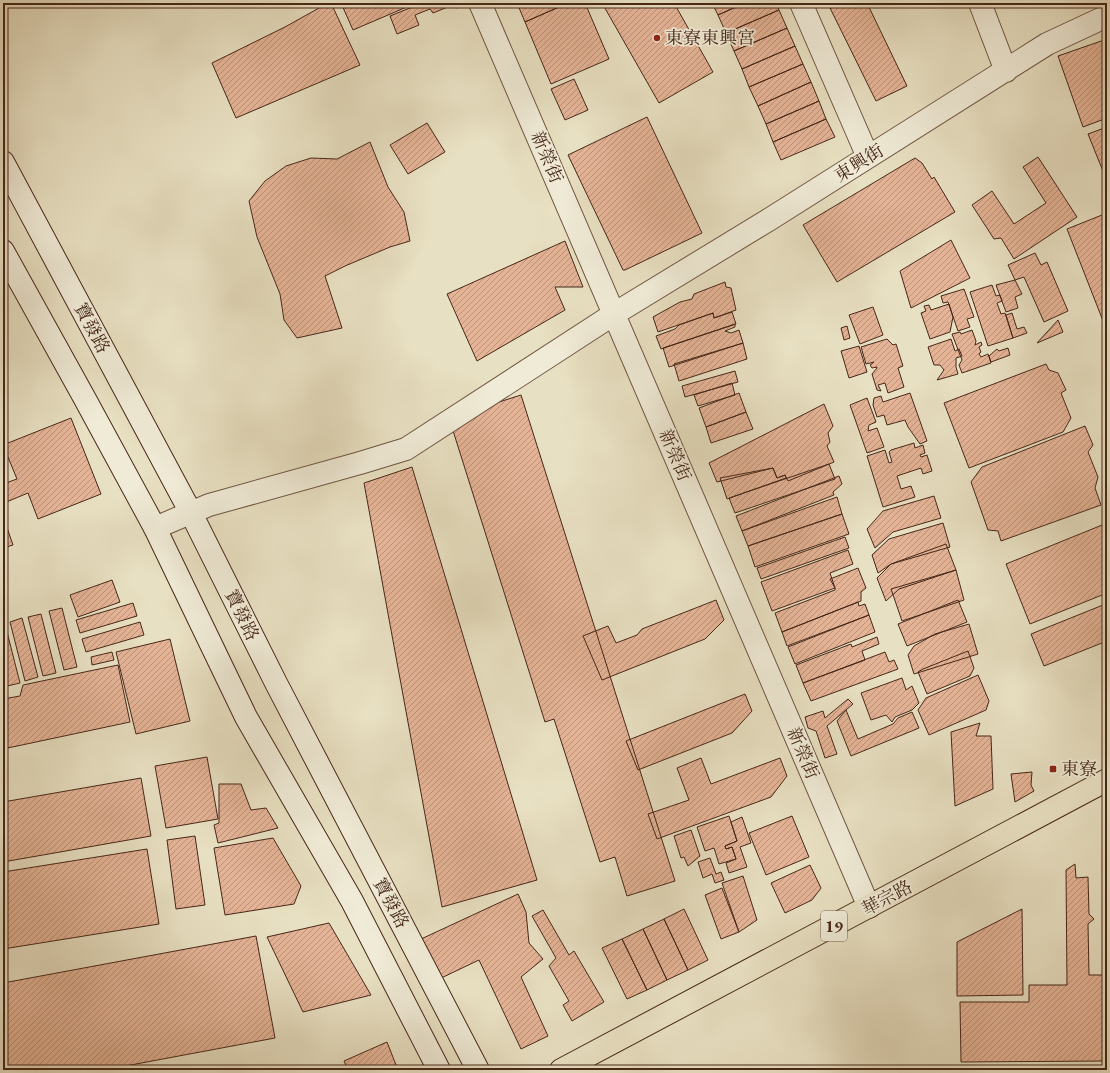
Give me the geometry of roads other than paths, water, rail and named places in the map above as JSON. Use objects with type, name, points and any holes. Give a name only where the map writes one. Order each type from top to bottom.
[{"type":"main road","name":"華宗路","points":[[561,1070],[1107,780]]},
{"type":"street","name":"新榮街","points":[[480,3],[869,907]]},
{"type":"street","points":[[801,3],[868,157]]},
{"type":"street","points":[[980,3],[1006,71]]},
{"type":"street","name":"東興街","points":[[155,528],[209,506],[406,449],[614,314],[770,219],[1047,44],[1107,16]]},
{"type":"street","name":"寶發路","points":[[3,162],[191,513],[276,683],[478,1070]]},
{"type":"street","name":"寶發路","points":[[3,251],[155,528],[246,716],[352,901],[439,1070]]},
{"type":"place","name":"東寮東興宮","points":[[657,38]]},
{"type":"place","name":"東寮","points":[[1053,769]]}]
